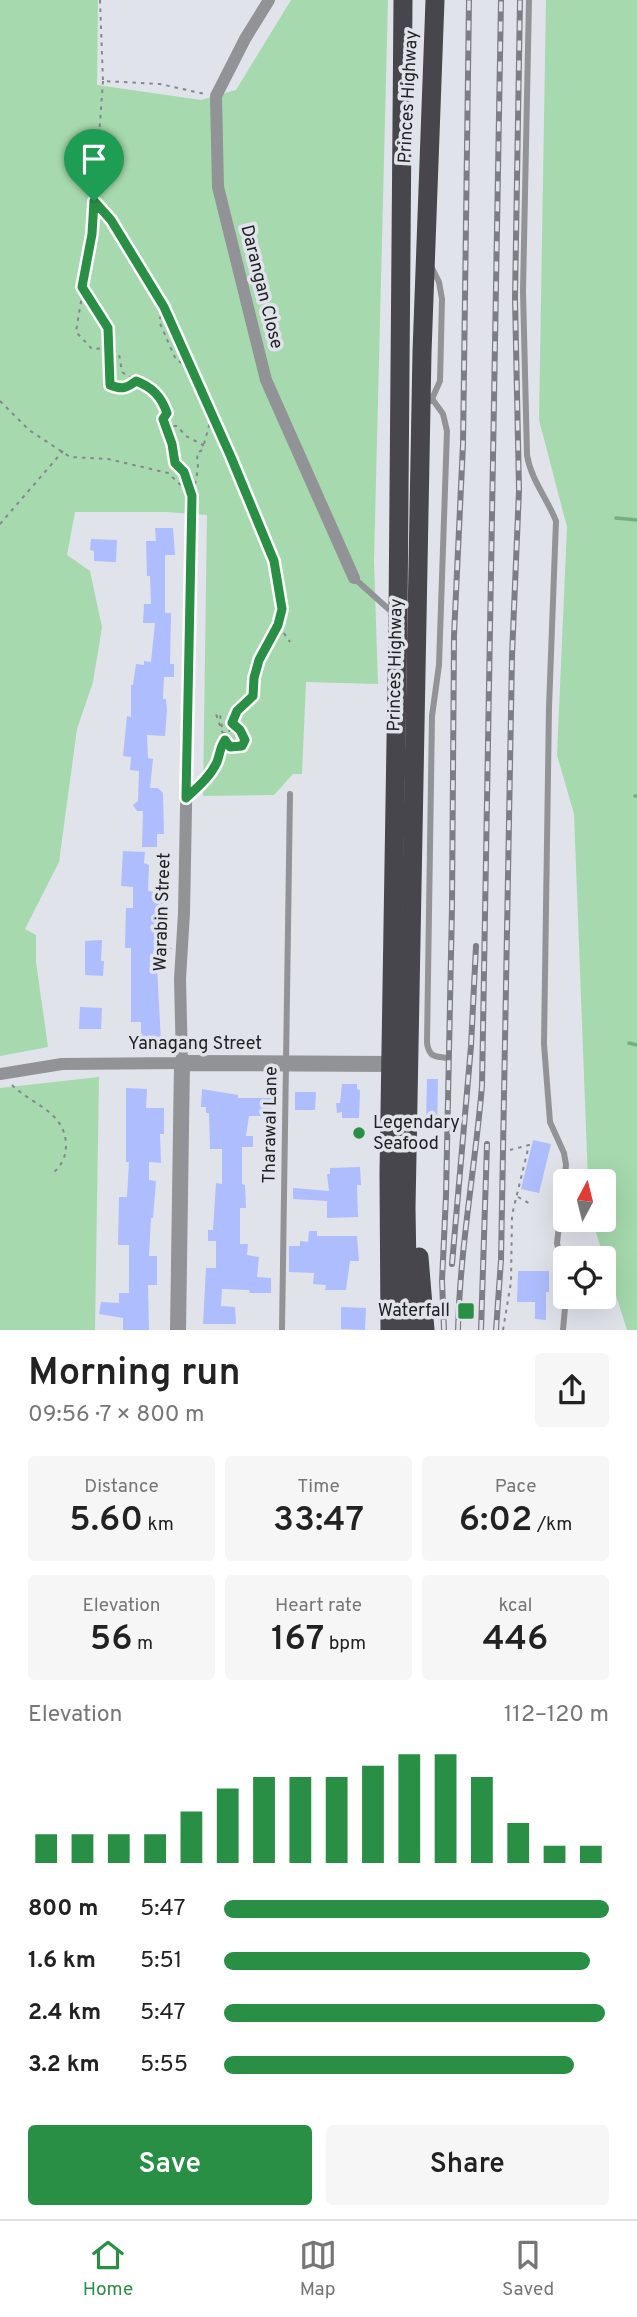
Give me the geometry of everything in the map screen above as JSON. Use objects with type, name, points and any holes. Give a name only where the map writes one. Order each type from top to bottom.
[{"type":"highway","name":"Princes Highway","points":[[390,1330],[403,0]]},
{"type":"highway","name":"Princes Highway","points":[[408,1330],[408,1123],[427,404],[424,251],[435,0]]},
{"type":"highway","points":[[408,1123],[425,1330]]},
{"type":"street","name":"Darangan Close","points":[[269,0],[245,39],[216,96],[218,187],[266,380],[354,578]]},
{"type":"street","name":"Warabin Street","points":[[177,1330],[183,1063],[180,979],[192,496]]},
{"type":"street","name":"Yanagang Street","points":[[1,1074],[62,1064],[391,1064]]},
{"type":"lane","points":[[529,0],[523,291],[523,455],[556,521],[549,708],[544,1044],[550,1122],[564,1153],[566,1165],[558,1246]]},
{"type":"lane","points":[[400,407],[427,404],[443,414],[447,431],[439,665],[432,716],[427,1043],[428,1052],[433,1057],[448,1058]]},
{"type":"lane","points":[[354,578],[398,618]]},
{"type":"lane","name":"Tharawal Lane","points":[[282,1330],[290,794]]},
{"type":"lane","points":[[563,1330],[565,1309]]},
{"type":"path","points":[[100,0],[103,81],[92,234],[76,332],[92,349],[109,348],[119,354],[122,372],[150,386],[163,402],[167,413],[163,419],[172,444],[175,463],[184,472],[192,496]]},
{"type":"path","points":[[103,81],[160,84],[216,96]]},
{"type":"path","points":[[94,201],[111,220],[164,307],[274,561],[282,609],[278,625],[259,660],[253,696],[237,711],[232,723],[228,734],[223,733],[220,715],[216,714],[225,740],[230,747],[237,748],[242,746],[245,740],[240,730],[232,723]]},
{"type":"path","points":[[82,287],[108,328],[110,385],[119,389],[136,381]]},
{"type":"path","points":[[164,307],[159,321],[176,360],[191,367]]},
{"type":"path","points":[[0,401],[29,430],[70,457],[108,459],[168,473],[192,496]]},
{"type":"path","points":[[192,496],[198,469],[197,453],[204,449],[203,444],[212,415]]},
{"type":"path","points":[[165,426],[177,426],[186,436],[203,444]]},
{"type":"path","points":[[0,524],[62,451]]},
{"type":"path","points":[[278,625],[290,642]]},
{"type":"path","points":[[186,798],[207,779],[225,740]]},
{"type":"path","points":[[1,1074],[22,1095],[60,1120],[66,1150],[60,1167],[52,1174]]},
{"type":"path","points":[[503,1330],[511,1282],[512,1215],[529,1145],[510,1150]]},
{"type":"path","points":[[517,1196],[532,1205]]},
{"type":"green space","points":[[0,0],[98,0],[97,85],[201,100],[236,90],[291,0],[388,0],[374,561],[378,684],[306,682],[302,774],[293,774],[274,795],[203,796],[207,515],[75,512],[67,555],[90,571],[102,627],[93,682],[77,729],[59,862],[25,929],[36,935],[36,962],[48,1047],[0,1056]]},
{"type":"green space","points":[[546,0],[637,0],[637,1330],[627,1330],[616,1295],[616,1246],[600,1246],[596,1232],[616,1232],[616,1169],[588,1169],[574,814],[557,755],[567,527],[539,420]]},
{"type":"green space","points":[[99,1077],[95,1330],[0,1330],[0,1088]]},
{"type":"building","points":[[155,528],[173,528],[175,555],[165,555],[165,613],[171,613],[170,664],[174,664],[174,677],[164,677],[163,699],[166,699],[167,710],[165,736],[147,735],[148,758],[153,759],[150,788],[158,788],[163,793],[164,834],[157,834],[157,847],[142,847],[143,811],[137,811],[133,805],[138,801],[139,771],[130,770],[131,757],[123,756],[127,716],[131,717],[131,685],[136,664],[151,662],[155,623],[143,623],[144,604],[151,604],[146,541],[156,541]]},
{"type":"building","points":[[91,539],[117,540],[116,562],[94,561],[94,551],[90,550]]},
{"type":"building","points":[[123,851],[145,852],[144,863],[149,865],[148,891],[155,892],[155,900],[163,901],[163,915],[156,915],[156,940],[173,949],[156,949],[161,1042],[141,1041],[141,1022],[131,1022],[131,948],[125,948],[126,908],[133,908],[133,887],[121,886]]},
{"type":"building","points":[[102,940],[103,976],[85,975],[85,941]]},
{"type":"building","points":[[80,1007],[102,1008],[101,1029],[79,1029]]},
{"type":"building","points":[[427,1079],[438,1079],[437,1125],[426,1124]]},
{"type":"building","points":[[342,1084],[357,1084],[357,1089],[360,1090],[359,1118],[342,1118],[342,1112],[337,1113],[336,1103],[340,1103]]},
{"type":"building","points":[[126,1088],[147,1089],[146,1108],[164,1108],[164,1134],[160,1134],[161,1163],[149,1162],[149,1180],[156,1181],[149,1256],[157,1256],[157,1285],[148,1285],[149,1330],[123,1330],[123,1318],[99,1314],[101,1302],[119,1303],[119,1293],[129,1293],[129,1245],[118,1245],[119,1197],[127,1197],[129,1162],[126,1162]]},
{"type":"building","points":[[202,1089],[238,1095],[238,1098],[271,1098],[272,1116],[249,1116],[246,1136],[253,1136],[253,1147],[242,1147],[242,1184],[245,1185],[246,1208],[240,1208],[240,1244],[248,1244],[247,1255],[259,1257],[257,1277],[271,1278],[271,1293],[222,1289],[221,1306],[235,1307],[236,1324],[203,1324],[206,1268],[216,1268],[216,1241],[208,1241],[208,1230],[213,1230],[216,1183],[222,1184],[222,1149],[210,1149],[209,1113],[206,1113],[206,1107],[201,1107]]},
{"type":"building","points":[[295,1092],[316,1092],[315,1110],[295,1110]]},
{"type":"building","points":[[533,1140],[551,1144],[539,1193],[521,1189]]},
{"type":"building","points":[[360,1167],[361,1185],[357,1185],[358,1217],[327,1218],[327,1201],[293,1199],[293,1188],[329,1191],[327,1174],[330,1174],[330,1168]]},
{"type":"building","points":[[309,1231],[317,1231],[317,1236],[357,1236],[359,1261],[350,1261],[346,1290],[325,1290],[326,1285],[313,1284],[314,1273],[289,1272],[289,1246],[300,1246],[300,1241],[308,1242]]},
{"type":"building","points":[[518,1271],[549,1271],[546,1320],[535,1319],[535,1302],[517,1302]]},
{"type":"building","points":[[341,1307],[366,1308],[365,1330],[341,1329]]},
{"type":"waterway","points":[[616,518],[637,520]]},
{"type":"waterway","points":[[629,1043],[637,1045]]},
{"type":"railway","points":[[444,1330],[442,1281],[452,906],[454,636],[463,444],[469,0]]},
{"type":"railway","points":[[458,1330],[482,1086],[501,0]]},
{"type":"railway","points":[[496,1330],[501,1260],[512,656],[519,490],[515,298],[520,0]]},
{"type":"railway","points":[[452,1264],[471,1046],[476,946]]},
{"type":"railway","points":[[481,1330],[487,1144]]},
{"type":"place","name":"Legendary Seafood","points":[[359,1133]]},
{"type":"place","name":"Waterfall","points":[[466,1311]]},
{"type":"route","points":[[94,201],[111,220],[164,307],[274,561],[282,609],[278,625],[259,660],[253,696],[237,711],[232,723],[240,730],[245,740],[242,746],[230,747],[225,740],[207,779],[186,798],[192,496],[184,472],[175,463],[172,444],[163,419],[167,413],[163,402],[150,386],[136,381],[119,389],[110,385],[108,328],[82,287],[92,234],[94,201]]}]
